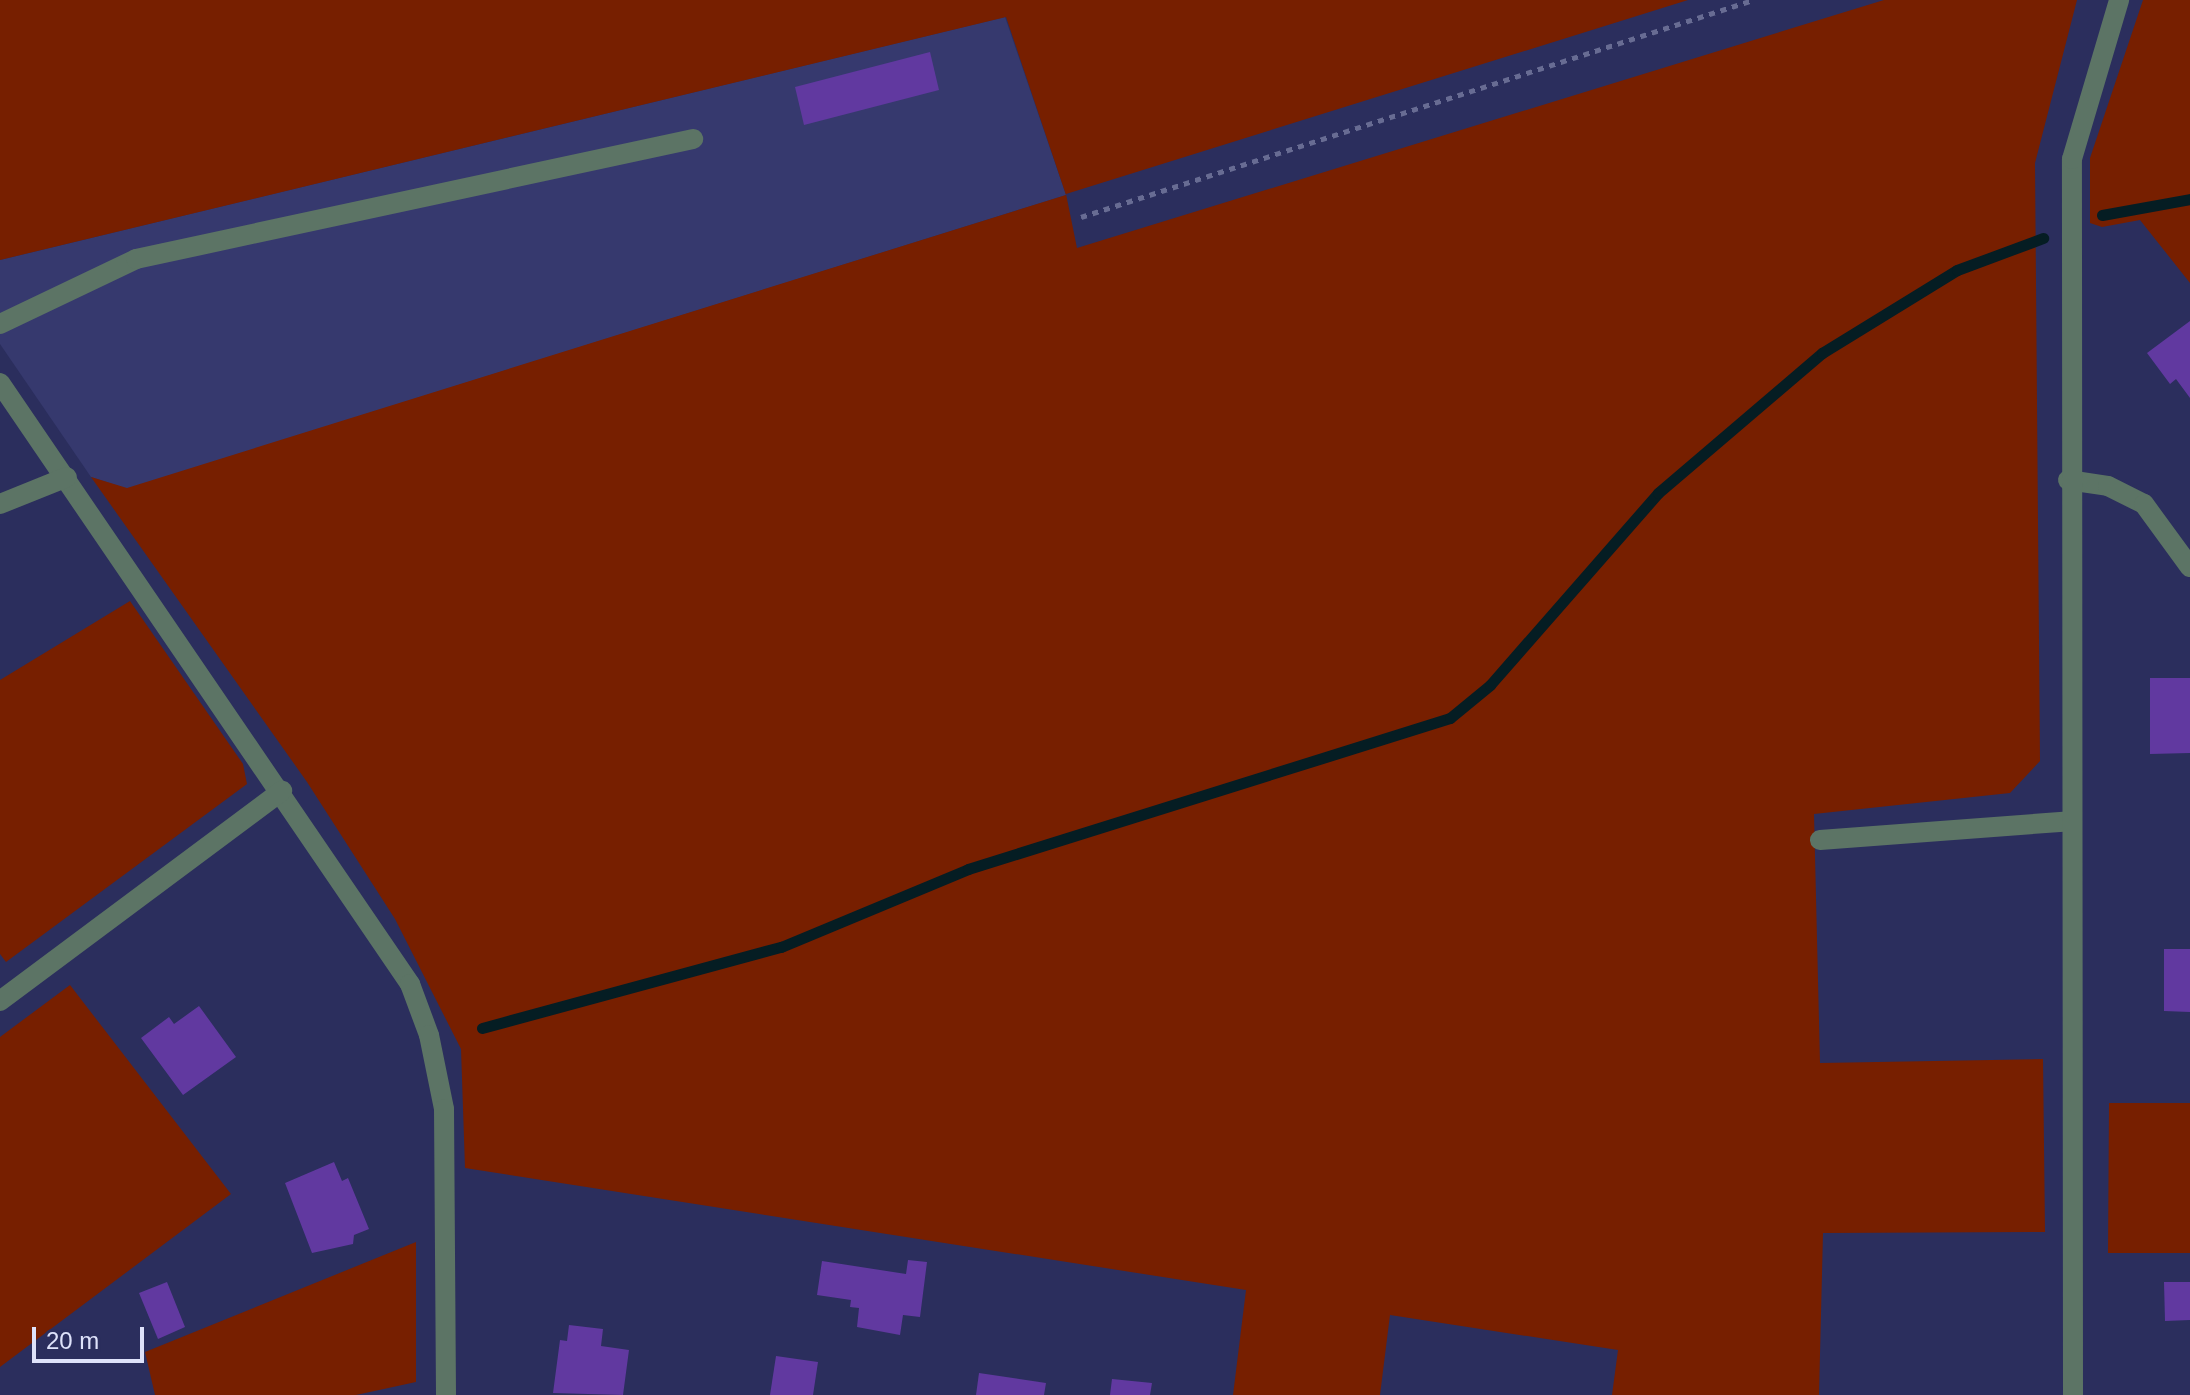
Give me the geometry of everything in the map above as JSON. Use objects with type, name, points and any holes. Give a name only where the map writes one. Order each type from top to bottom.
[{"type":"street","points":[[2073,1395],[2068,480],[2072,159],[2119,0]]},
{"type":"street","points":[[0,324],[136,259],[693,139]]},
{"type":"street","points":[[0,383],[392,953],[429,1035],[444,1109],[446,1395]]},
{"type":"street","points":[[0,504],[67,477]]},
{"type":"street","points":[[2068,480],[2108,486],[2144,504],[2190,567]]},
{"type":"street","points":[[0,1001],[282,791]]},
{"type":"street","points":[[1820,840],[2070,821]]},
{"type":"path","points":[[1081,217],[1753,0]]},
{"type":"shaded area","points":[[0,0],[1688,0],[1066,194],[1077,248],[1884,0],[2077,0],[2035,163],[2040,761],[2010,793],[1814,814],[1820,1063],[2043,1059],[2045,1232],[1823,1233],[1819,1395],[1612,1395],[1618,1350],[1390,1315],[1380,1395],[1233,1395],[1246,1290],[465,1168],[461,1049],[395,919],[307,782],[91,477],[127,488],[1066,195],[1006,17],[0,260]]},
{"type":"shaded area","points":[[2143,0],[2190,0],[2190,283],[2140,220],[2102,227],[2090,223],[2090,158]]},
{"type":"shaded area","points":[[1005,17],[1066,195],[127,489],[91,477],[0,344],[0,260]]},
{"type":"shaded area","points":[[130,601],[243,764],[247,784],[6,962],[0,954],[0,680]]},
{"type":"shaded area","points":[[70,985],[231,1194],[0,1367],[0,1037]]},
{"type":"shaded area","points":[[2109,1103],[2190,1103],[2190,1253],[2108,1253]]},
{"type":"shaded area","points":[[416,1242],[416,1382],[356,1395],[155,1395],[145,1352]]},
{"type":"building","points":[[930,52],[939,90],[804,125],[795,87]]},
{"type":"building","points":[[2190,321],[2190,398],[2176,379],[2170,384],[2147,353]]},
{"type":"building","points":[[2150,678],[2190,678],[2190,753],[2150,754]]},
{"type":"building","points":[[2164,949],[2190,949],[2190,1012],[2164,1011]]},
{"type":"building","points":[[199,1006],[236,1057],[183,1095],[141,1038],[169,1017],[174,1024]]},
{"type":"building","points":[[334,1162],[342,1181],[348,1178],[369,1229],[354,1235],[353,1244],[312,1253],[285,1183]]},
{"type":"building","points":[[908,1260],[927,1262],[920,1317],[903,1315],[900,1335],[857,1327],[859,1308],[850,1307],[851,1300],[817,1295],[822,1261],[906,1274]]},
{"type":"building","points":[[167,1282],[185,1327],[158,1339],[139,1293]]},
{"type":"building","points":[[2164,1282],[2190,1282],[2190,1320],[2165,1321]]},
{"type":"building","points":[[569,1325],[603,1329],[601,1346],[629,1350],[623,1395],[553,1393],[560,1340],[567,1341]]},
{"type":"building","points":[[776,1356],[818,1362],[813,1395],[770,1395]]},
{"type":"building","points":[[979,1373],[1046,1383],[1044,1395],[976,1395]]},
{"type":"building","points":[[1112,1379],[1152,1383],[1150,1395],[1110,1395]]},
{"type":"waterway","points":[[2102,215],[2190,199]]},
{"type":"waterway","points":[[482,1028],[781,947],[968,869],[1450,718],[1490,685],[1658,493],[1822,353],[1957,270],[2043,238]]}]
